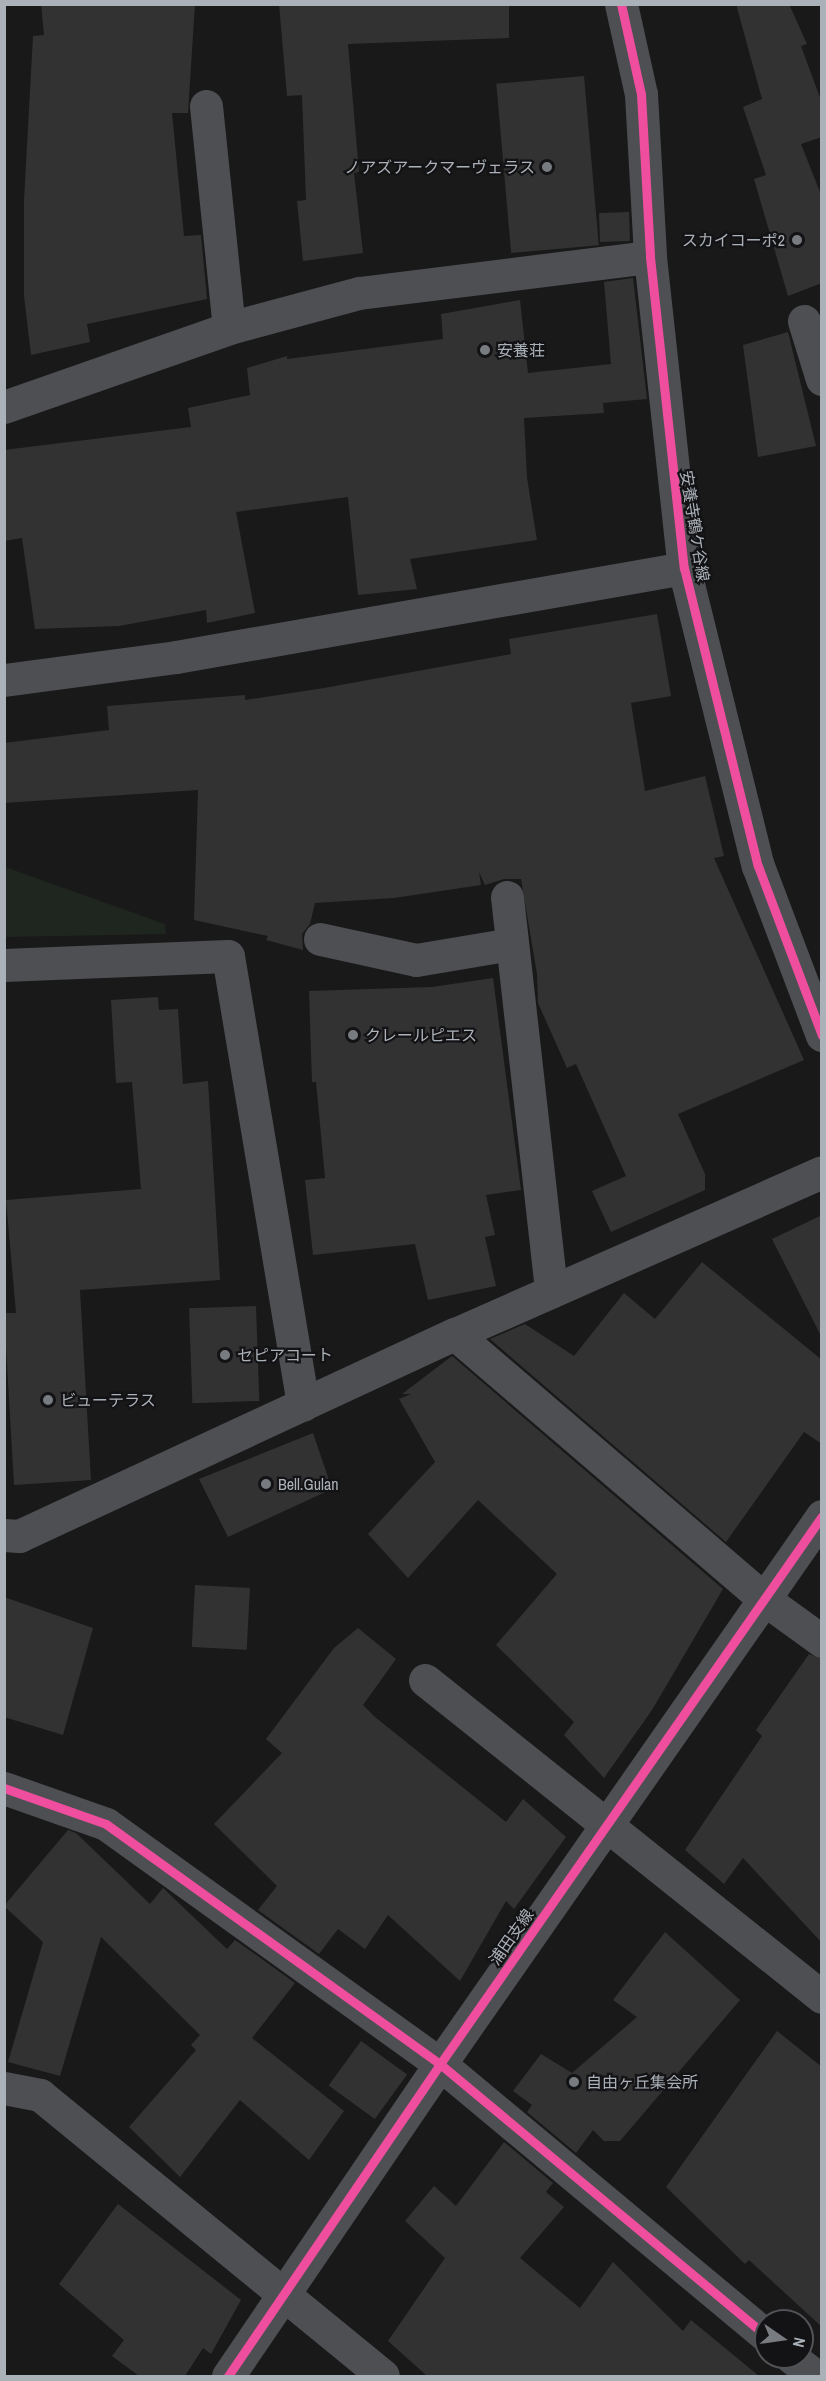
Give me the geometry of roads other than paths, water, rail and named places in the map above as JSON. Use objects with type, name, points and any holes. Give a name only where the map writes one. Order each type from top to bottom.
[{"type":"street","name":"安養寺鶴ケ谷線","points":[[621,4],[641,94],[650,257],[684,568],[758,866],[822,1035]]},
{"type":"street","points":[[206,106],[229,328]]},
{"type":"street","points":[[4,407],[229,328],[359,293],[650,257]]},
{"type":"street","points":[[804,321],[822,379]]},
{"type":"street","points":[[4,680],[176,657],[684,568]]},
{"type":"street","points":[[507,897],[551,1292]]},
{"type":"street","points":[[320,939],[416,960],[512,944]]},
{"type":"street","points":[[4,965],[228,956],[303,1405]]},
{"type":"street","points":[[4,1535],[19,1536],[455,1334],[822,1172]]},
{"type":"street","points":[[455,1334],[764,1599],[822,1641]]},
{"type":"street","name":"浦田支線","points":[[228,2376],[440,2064],[822,1515]]},
{"type":"street","points":[[425,1680],[609,1824],[822,1997]]},
{"type":"street","points":[[4,1788],[106,1824],[440,2064],[754,2326]]},
{"type":"street","points":[[4,2088],[40,2095],[383,2376]]},
{"type":"place","name":"ノアズアークマーヴェラス","points":[[547,167]]},
{"type":"place","name":"スカイコーポ2","points":[[797,240]]},
{"type":"place","name":"安養荘","points":[[485,350]]},
{"type":"place","name":"クレールピエス","points":[[353,1035]]},
{"type":"place","name":"セピアコート","points":[[225,1355]]},
{"type":"place","name":"ビューテラス","points":[[48,1400]]},
{"type":"place","name":"Bell.Gulan","points":[[266,1484]]},
{"type":"place","name":"自由ヶ丘集会所","points":[[574,2082]]}]
